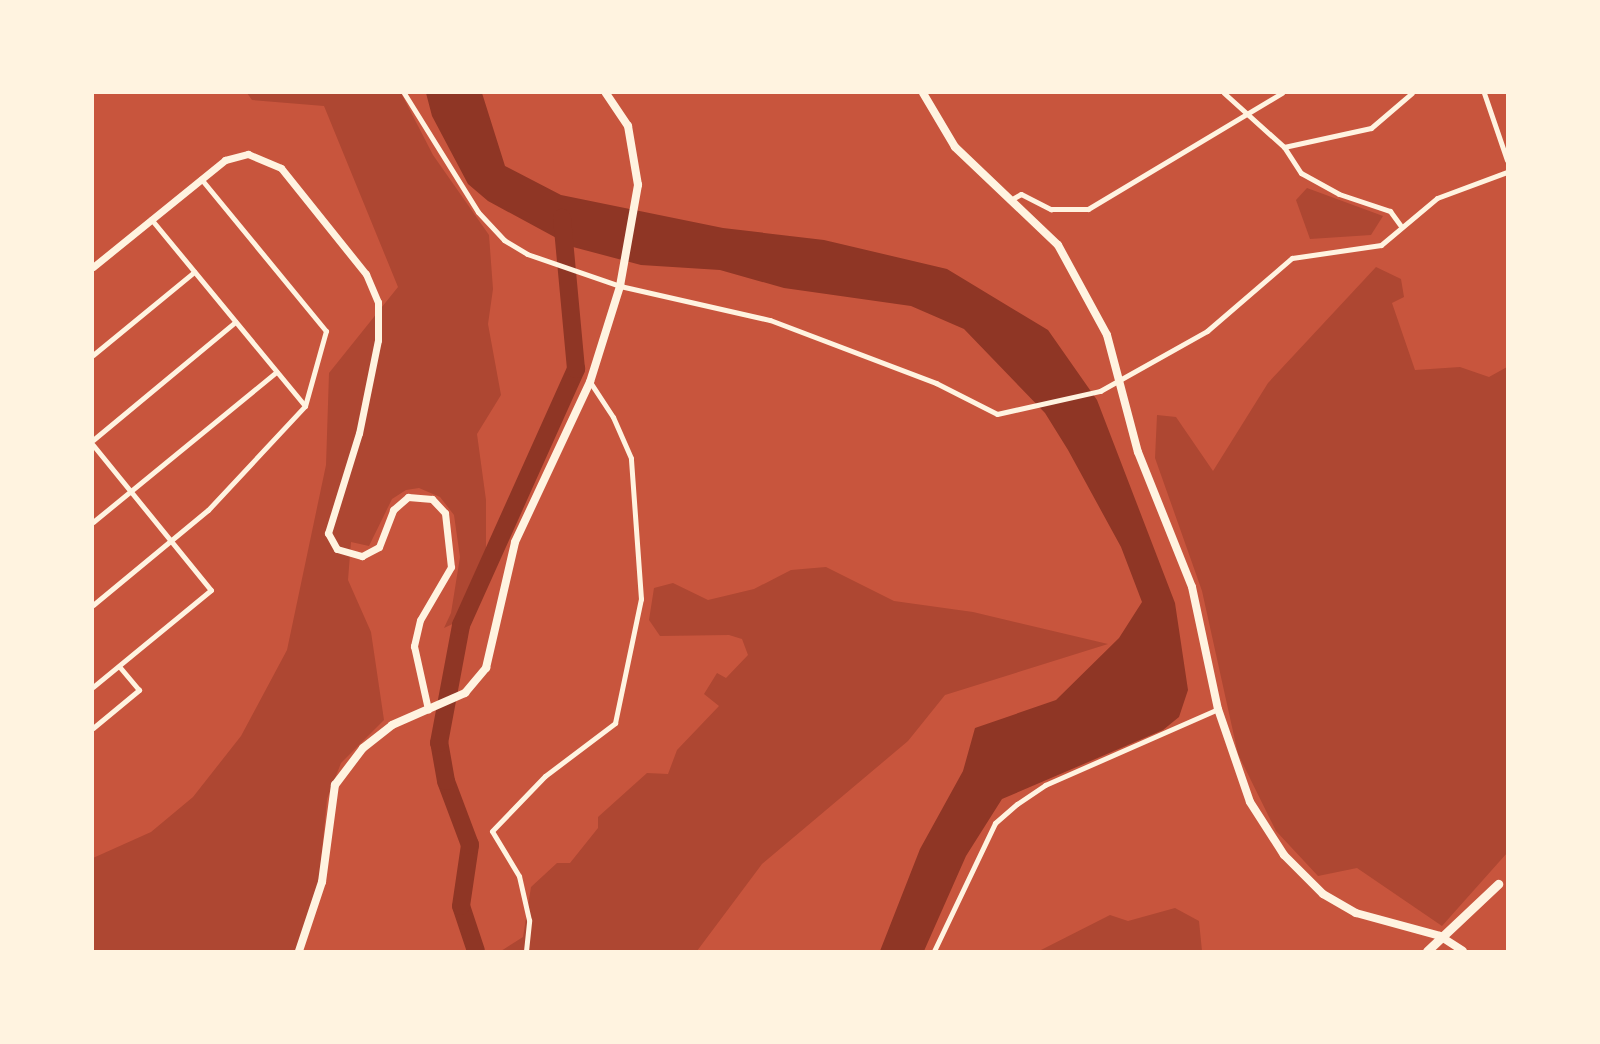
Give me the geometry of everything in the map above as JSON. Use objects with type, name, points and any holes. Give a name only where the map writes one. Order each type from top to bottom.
[{"type":"highway","points":[[1427,951],[1440,936],[1498,884]]},
{"type":"main road","points":[[299,951],[322,882],[331,798],[340,776],[392,725],[465,693],[490,658],[515,542],[590,382],[620,286],[637,204],[634,145],[606,93]]},
{"type":"main road","points":[[923,93],[955,147],[1014,198],[1058,245],[1083,285],[1121,380],[1138,452],[1192,588],[1218,709],[1250,802],[1306,880],[1356,913],[1440,936],[1463,951]]},
{"type":"street","points":[[404,93],[478,212],[504,240],[547,262],[620,286],[770,320],[936,383],[981,410],[1022,412],[1101,391],[1207,331],[1292,258],[1317,251],[1368,250],[1437,198],[1507,172]]},
{"type":"street","points":[[1224,93],[1284,147],[1301,173],[1319,186],[1377,204],[1400,225]]},
{"type":"street","points":[[1014,198],[1021,194],[1052,209],[1088,209],[1159,171],[1245,114],[1282,93]]},
{"type":"street","points":[[1284,147],[1371,128],[1412,93]]},
{"type":"street","points":[[1484,93],[1507,160]]},
{"type":"street","points":[[93,267],[201,179],[240,154],[274,161],[371,282],[380,313],[378,340],[359,433],[328,533],[337,549],[362,556],[379,547],[393,510],[408,497],[432,499],[444,513],[451,567],[420,620],[414,646],[428,709]]},
{"type":"street","points":[[93,605],[208,510],[305,406],[326,331],[201,179]]},
{"type":"street","points":[[151,219],[305,406]]},
{"type":"street","points":[[93,356],[194,272]]},
{"type":"street","points":[[93,440],[235,322]]},
{"type":"street","points":[[93,522],[276,372]]},
{"type":"street","points":[[526,951],[529,920],[519,876],[492,831],[545,776],[615,723],[641,599],[631,458],[613,417],[590,382]]},
{"type":"street","points":[[93,445],[211,590],[93,687]]},
{"type":"street","points":[[93,728],[140,690],[119,666]]},
{"type":"street","points":[[934,951],[995,823],[1017,804],[1045,785],[1218,709]]},
{"type":"shaded area","points":[[247,93],[401,93],[433,155],[489,235],[493,289],[488,324],[501,395],[477,434],[486,500],[486,565],[459,621],[444,628],[451,613],[460,557],[454,515],[440,497],[419,488],[406,490],[392,499],[369,546],[351,542],[348,580],[371,632],[384,720],[341,763],[327,799],[319,882],[295,951],[93,951],[93,858],[151,832],[193,797],[241,736],[287,650],[326,465],[329,373],[398,287],[324,106],[252,100]]},
{"type":"shaded area","points":[[426,93],[482,93],[505,166],[561,195],[723,228],[824,240],[947,269],[1048,330],[1097,400],[1175,603],[1188,690],[1179,717],[1163,730],[1002,799],[966,856],[924,951],[880,951],[920,849],[963,771],[975,728],[1056,700],[1119,638],[1142,602],[1121,547],[1068,450],[1045,413],[964,329],[911,306],[784,288],[720,270],[641,265],[573,247],[488,201],[468,184],[432,116]]},
{"type":"shaded area","points":[[1307,188],[1383,216],[1371,235],[1310,239],[1296,200]]},
{"type":"shaded area","points":[[1376,267],[1401,279],[1404,297],[1392,303],[1415,370],[1460,367],[1489,377],[1507,367],[1507,853],[1442,926],[1357,868],[1318,876],[1276,831],[1238,754],[1202,591],[1155,458],[1157,415],[1176,417],[1213,471],[1268,383]]},
{"type":"shaded area","points":[[826,567],[894,601],[973,612],[1108,644],[945,695],[908,741],[762,864],[697,951],[501,951],[523,937],[531,887],[557,863],[570,863],[598,828],[598,817],[647,773],[668,774],[677,750],[719,706],[704,694],[717,673],[726,678],[748,655],[742,639],[729,635],[660,636],[649,620],[654,588],[673,583],[708,600],[754,589],[791,570]]},
{"type":"shaded area","points":[[1175,908],[1199,921],[1202,951],[1039,951],[1110,915],[1128,921]]},
{"type":"waterway","points":[[476,951],[461,906],[470,845],[446,781],[439,743],[461,625],[576,369],[562,218]]}]
